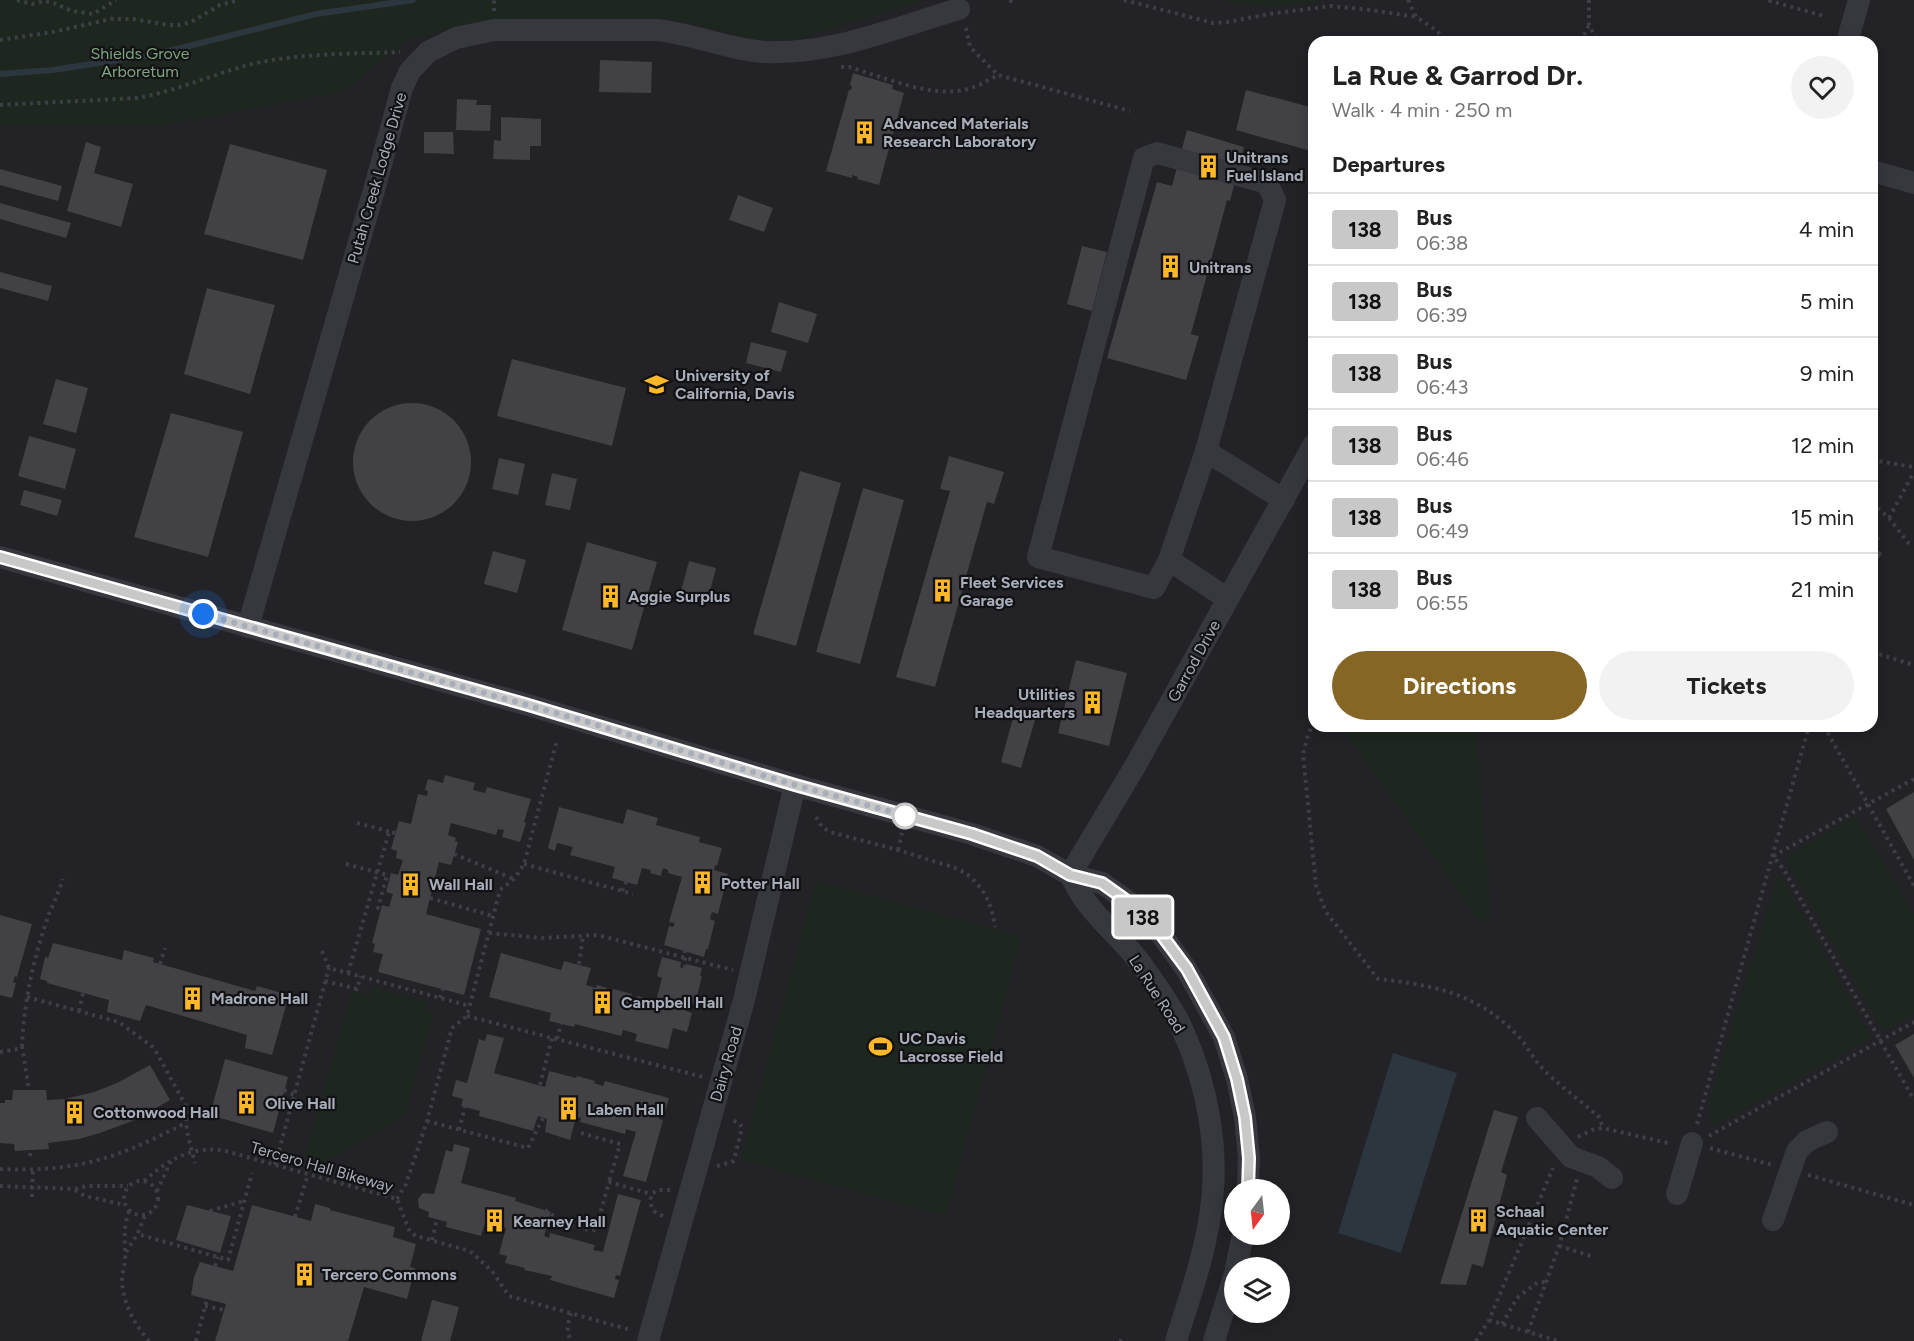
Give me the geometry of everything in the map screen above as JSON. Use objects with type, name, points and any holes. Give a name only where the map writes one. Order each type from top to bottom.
[{"type":"street","points":[[1849,36],[1858,0]]},
{"type":"street","name":"Putah Creek Lodge Drive","points":[[248,627],[402,88],[410,71],[428,52],[456,38],[494,30],[657,30],[742,49],[768,52],[816,49],[840,45],[959,9]]},
{"type":"street","points":[[1157,153],[1267,183],[1275,200],[1206,451],[1169,560],[1154,588],[1038,557],[1144,158],[1157,153]]},
{"type":"street","points":[[1878,173],[1914,183]]},
{"type":"street","points":[[1206,451],[1284,500]]},
{"type":"street","name":"Garrod Drive","points":[[1070,875],[1134,768],[1308,455]]},
{"type":"street","name":"La Rue Road","points":[[0,557],[574,718],[795,785],[1006,845],[1037,856],[1070,875],[1102,883],[1130,903],[1158,930],[1187,969],[1224,1037],[1237,1079],[1245,1117],[1248,1179]]},
{"type":"street","points":[[1169,560],[1228,599]]},
{"type":"street","name":"Dairy Road","points":[[642,1336],[744,1000],[795,785]]},
{"type":"street","name":"La Rue Road","points":[[1070,875],[1086,902],[1143,966],[1180,1024],[1198,1067],[1209,1114],[1213,1152],[1213,1193],[1209,1223],[1200,1262],[1176,1341]]},
{"type":"street","points":[[1537,1118],[1571,1157],[1598,1167],[1612,1178]]},
{"type":"street","points":[[1773,1220],[1797,1151],[1807,1141],[1827,1132]]},
{"type":"street","points":[[1677,1194],[1692,1143]]},
{"type":"street","points":[[1214,1341],[1224,1308]]},
{"type":"path","points":[[17,0],[32,4],[51,2],[72,10],[93,14],[116,0]]},
{"type":"path","points":[[0,40],[53,32],[95,21],[133,19],[180,25],[191,22],[220,5],[239,0]]},
{"type":"path","points":[[1124,0],[1213,23],[1331,6],[1371,10],[1416,17],[1442,36]]},
{"type":"path","points":[[1331,6],[1337,0]]},
{"type":"path","points":[[1408,0],[1416,17]]},
{"type":"path","points":[[1584,36],[1589,25],[1589,0]]},
{"type":"path","points":[[1771,0],[1770,2],[1824,16]]},
{"type":"path","points":[[959,9],[968,32],[970,47],[998,75],[1130,111]]},
{"type":"path","points":[[93,14],[95,21]]},
{"type":"path","points":[[1589,25],[1595,36]]},
{"type":"path","points":[[0,105],[147,96],[252,64],[294,58],[428,52]]},
{"type":"path","points":[[837,67],[849,67],[936,92],[966,90],[998,75]]},
{"type":"path","points":[[1878,462],[1914,466]]},
{"type":"path","points":[[1889,518],[1914,472]]},
{"type":"path","points":[[1878,508],[1909,544]]},
{"type":"path","points":[[1878,654],[1914,665]]},
{"type":"path","points":[[1309,732],[1303,754],[1316,886],[1326,912],[1377,979],[1423,984],[1461,995],[1492,1012],[1516,1033],[1540,1066],[1599,1117],[1603,1128]]},
{"type":"path","points":[[1692,1143],[1807,732]]},
{"type":"path","points":[[1827,732],[1914,886]]},
{"type":"path","points":[[397,1199],[406,1184],[427,1121],[453,1028],[467,1016],[500,890],[514,879],[524,864],[557,740]]},
{"type":"path","points":[[1773,856],[1914,779]]},
{"type":"path","points":[[816,817],[822,827],[830,832],[957,868],[968,875],[982,890],[992,907],[995,927]]},
{"type":"path","points":[[357,823],[395,833]]},
{"type":"path","points":[[348,973],[389,832]]},
{"type":"path","points":[[454,854],[514,879]]},
{"type":"path","points":[[1773,856],[1784,870],[1914,1100]]},
{"type":"path","points":[[346,864],[387,875],[378,908],[381,909]]},
{"type":"path","points":[[524,864],[633,894]]},
{"type":"path","points":[[29,1090],[22,1046],[27,997],[49,915],[63,879]]},
{"type":"path","points":[[622,891],[626,882]]},
{"type":"path","points":[[430,898],[493,916]]},
{"type":"path","points":[[489,933],[542,938],[597,935],[734,970]]},
{"type":"path","points":[[579,964],[583,936]]},
{"type":"path","points":[[160,964],[165,948]]},
{"type":"path","points":[[275,1165],[329,968],[322,951]]},
{"type":"path","points":[[685,969],[686,951]]},
{"type":"path","points":[[329,968],[470,1006]]},
{"type":"path","points":[[325,981],[357,989],[361,976]]},
{"type":"path","points":[[440,998],[443,989]]},
{"type":"path","points":[[79,1011],[83,993]]},
{"type":"path","points":[[27,997],[119,1022],[154,1047],[188,1108],[186,1123],[195,1163]]},
{"type":"path","points":[[467,1016],[704,1077]]},
{"type":"path","points":[[1476,1341],[1489,1320],[1557,1158],[1563,1149],[1581,1134],[1603,1128],[1677,1145],[1692,1143],[1914,1022]]},
{"type":"path","points":[[540,1085],[561,1024]]},
{"type":"path","points":[[0,1052],[18,1049],[22,1046]]},
{"type":"path","points":[[284,1090],[294,1095]]},
{"type":"path","points":[[459,1130],[465,1107]]},
{"type":"path","points":[[427,1121],[528,1148],[543,1118]]},
{"type":"path","points":[[717,1166],[734,1160],[742,1128],[740,1124],[730,1119]]},
{"type":"path","points":[[0,1170],[33,1170],[90,1162],[115,1155],[186,1123]]},
{"type":"path","points":[[545,1210],[566,1224],[592,1231],[596,1229],[620,1144],[581,1133]]},
{"type":"path","name":"Tercero Hall Bikeway","points":[[144,1181],[164,1164],[183,1154],[210,1149],[222,1150],[397,1199],[411,1232],[416,1236],[462,1248],[476,1255],[492,1271],[509,1296],[642,1336]]},
{"type":"path","points":[[157,1192],[171,1161]]},
{"type":"path","points":[[1528,1332],[1559,1246],[1582,1162]]},
{"type":"path","points":[[32,1197],[33,1170]]},
{"type":"path","points":[[141,1235],[228,1260],[252,1173]]},
{"type":"path","points":[[295,1217],[308,1174]]},
{"type":"path","points":[[144,1181],[154,1186],[158,1203],[151,1212],[140,1216],[129,1211],[125,1205],[124,1195],[128,1186],[133,1182],[144,1181]]},
{"type":"path","points":[[609,1182],[651,1194],[658,1190],[672,1191]]},
{"type":"path","points":[[0,1186],[75,1190],[87,1186],[128,1186]]},
{"type":"path","points":[[75,1190],[85,1196],[125,1205]]},
{"type":"path","points":[[651,1194],[650,1206],[654,1212],[664,1216]]},
{"type":"path","points":[[210,1211],[244,1201]]},
{"type":"path","points":[[129,1211],[124,1231],[125,1253],[122,1273],[125,1300],[139,1330],[149,1341]]},
{"type":"path","points":[[125,1253],[137,1235],[145,1215]]},
{"type":"path","points":[[432,1240],[437,1219]]},
{"type":"path","points":[[1559,1246],[1591,1256]]},
{"type":"path","points":[[229,1255],[237,1257]]},
{"type":"path","points":[[215,1266],[218,1257]]},
{"type":"path","points":[[1502,1324],[1517,1298],[1538,1282],[1546,1282]]},
{"type":"path","points":[[196,1341],[207,1299]]},
{"type":"path","points":[[205,1306],[224,1310]]},
{"type":"path","points":[[571,1313],[567,1335],[572,1341]]},
{"type":"path","points":[[1489,1320],[1558,1341]]},
{"type":"shaded area","name":"University of California, Davis","points":[[0,0],[1914,0],[1914,1341],[0,1341]]},
{"type":"shaded area","points":[[1393,1053],[1457,1073],[1401,1253],[1338,1233]]},
{"type":"green space","name":"Shields Grove Arboretum","points":[[0,0],[927,0],[793,40],[757,40],[669,18],[521,18],[473,23],[408,40],[345,91],[161,126],[0,126]]},
{"type":"green space","points":[[1218,0],[1326,0],[1273,8]]},
{"type":"green space","points":[[1345,732],[1476,732],[1491,917],[1480,922]]},
{"type":"green space","points":[[1856,816],[1914,915],[1914,1014],[1887,1030],[1881,1028],[1787,862],[1789,855]]},
{"type":"green space","points":[[1779,873],[1871,1038],[1712,1127],[1709,1104]]},
{"type":"green space","name":"UC Davis Lacrosse Field","points":[[816,881],[1022,936],[946,1216],[741,1160]]},
{"type":"green space","points":[[373,987],[427,1002],[425,1009],[434,1012],[405,1116],[325,1162],[305,1157],[352,991],[370,996]]},
{"type":"building","points":[[600,60],[652,62],[651,93],[599,92]]},
{"type":"building","name":"Advanced Materials Research Laboratory","points":[[853,73],[893,85],[892,89],[904,93],[879,185],[857,179],[858,177],[852,175],[852,178],[826,171],[849,90],[851,90]]},
{"type":"building","points":[[1246,90],[1308,106],[1308,150],[1236,130]]},
{"type":"building","points":[[457,99],[477,100],[476,105],[491,105],[490,131],[456,130]]},
{"type":"building","points":[[501,117],[541,119],[541,146],[530,146],[530,160],[493,159],[494,140],[501,141]]},
{"type":"building","name":"Unitrans","points":[[1187,130],[1244,147],[1230,201],[1227,200],[1191,334],[1199,336],[1186,380],[1107,358],[1157,182],[1172,186]]},
{"type":"building","points":[[424,132],[453,132],[454,154],[424,153]]},
{"type":"building","points":[[86,142],[101,147],[94,173],[133,184],[121,227],[67,211]]},
{"type":"building","points":[[230,144],[327,170],[303,260],[204,234]]},
{"type":"building","points":[[0,169],[62,186],[58,201],[0,185]]},
{"type":"building","points":[[738,195],[773,208],[764,232],[729,220]]},
{"type":"building","points":[[0,203],[71,223],[66,238],[0,219]]},
{"type":"building","points":[[1082,246],[1107,252],[1092,311],[1067,304]]},
{"type":"building","points":[[0,272],[52,286],[48,301],[0,288]]},
{"type":"building","points":[[207,288],[275,305],[250,394],[184,374]]},
{"type":"building","points":[[779,302],[817,314],[808,343],[771,332]]},
{"type":"building","points":[[751,342],[787,351],[781,372],[746,363]]},
{"type":"building","points":[[512,359],[626,388],[612,446],[497,416]]},
{"type":"building","points":[[56,379],[88,388],[76,433],[43,424]]},
{"type":"building","points":[[412,403],[445,413],[461,429],[471,462],[461,495],[445,511],[412,521],[379,511],[363,495],[353,462],[363,429],[379,413]]},
{"type":"building","points":[[171,413],[243,432],[208,557],[134,537]]},
{"type":"building","points":[[29,436],[76,449],[65,489],[18,476]]},
{"type":"building","name":"Fleet Services Garage","points":[[949,456],[1004,472],[994,504],[987,502],[935,687],[896,677],[950,491],[940,489]]},
{"type":"building","points":[[499,458],[525,464],[518,495],[492,489]]},
{"type":"building","points":[[800,471],[841,483],[796,646],[753,634]]},
{"type":"building","points":[[552,473],[577,479],[570,510],[545,505]]},
{"type":"building","points":[[863,488],[904,500],[860,664],[816,652]]},
{"type":"building","points":[[24,490],[62,500],[57,516],[20,505]]},
{"type":"building","name":"Aggie Surplus","points":[[587,542],[657,562],[632,650],[562,630]]},
{"type":"building","points":[[493,551],[526,560],[517,593],[484,584]]},
{"type":"building","points":[[689,561],[716,568],[707,602],[680,595]]},
{"type":"building","name":"Utilities Headquarters","points":[[1076,660],[1127,673],[1109,746],[1058,733]]},
{"type":"building","points":[[1016,707],[1037,713],[1021,768],[1001,762]]},
{"type":"building","name":"Wall Hall","points":[[445,775],[475,783],[473,790],[485,793],[487,787],[531,799],[520,842],[502,837],[504,830],[498,829],[496,835],[451,823],[448,835],[456,838],[455,841],[458,842],[451,865],[439,862],[426,914],[481,929],[464,995],[378,972],[383,954],[373,952],[375,944],[372,943],[382,905],[389,907],[393,894],[386,892],[391,873],[398,875],[403,860],[396,858],[397,851],[391,849],[399,821],[411,824],[418,794],[427,796],[428,791],[425,790],[428,779],[443,783]]},
{"type":"building","points":[[1914,792],[1914,860],[1886,809]]},
{"type":"building","name":"Potter Hall","points":[[559,807],[623,824],[627,809],[658,818],[656,825],[700,837],[699,842],[722,848],[714,870],[728,874],[718,914],[712,912],[710,919],[715,921],[704,957],[664,945],[669,926],[673,927],[675,923],[669,922],[682,877],[668,873],[668,870],[663,868],[661,876],[642,868],[637,885],[612,878],[615,867],[570,855],[573,847],[557,843],[555,851],[548,848]]},
{"type":"building","points":[[0,915],[32,924],[17,977],[15,976],[13,982],[16,983],[12,998],[0,995]]},
{"type":"building","name":"Madrone Hall","points":[[53,943],[122,960],[124,950],[154,958],[153,962],[255,991],[257,986],[289,995],[272,1055],[245,1048],[247,1035],[146,1005],[140,1021],[107,1012],[109,1000],[47,983],[40,979],[45,957],[48,958]]},
{"type":"building","name":"Campbell Hall","points":[[501,953],[561,970],[564,961],[591,968],[586,985],[607,988],[606,993],[611,994],[613,989],[632,994],[630,1000],[636,1001],[637,996],[656,1001],[662,978],[657,976],[662,957],[681,962],[680,967],[682,968],[685,968],[686,964],[702,968],[700,976],[702,976],[695,1004],[688,1002],[686,1011],[692,1013],[687,1032],[673,1028],[668,1049],[635,1041],[637,1034],[623,1030],[621,1036],[575,1024],[574,1027],[549,1021],[551,1013],[489,997]]},
{"type":"building","name":"Laben Hall","points":[[487,1034],[504,1038],[494,1073],[545,1087],[549,1071],[595,1081],[594,1083],[603,1086],[605,1081],[669,1098],[664,1116],[660,1115],[659,1119],[663,1120],[646,1182],[623,1176],[636,1132],[626,1129],[625,1134],[580,1122],[581,1118],[576,1117],[570,1140],[545,1132],[547,1119],[538,1116],[533,1131],[479,1116],[480,1111],[461,1106],[463,1099],[452,1096],[456,1080],[467,1083],[479,1039],[485,1041]]},
{"type":"building","points":[[1914,1034],[1914,1078],[1895,1045]]},
{"type":"building","name":"Olive Hall","points":[[225,1059],[288,1077],[273,1133],[210,1115]]},
{"type":"building","name":"Cottonwood Hall","points":[[150,1065],[170,1100],[135,1120],[79,1139],[48,1143],[49,1149],[15,1151],[14,1144],[0,1143],[0,1103],[12,1100],[13,1090],[46,1090],[47,1100],[65,1099],[94,1092],[117,1083]]},
{"type":"building","name":"Schaal Aquatic Center","points":[[1494,1110],[1518,1117],[1501,1172],[1507,1175],[1483,1267],[1472,1264],[1466,1285],[1440,1284]]},
{"type":"building","name":"Kearney Hall","points":[[454,1144],[470,1148],[461,1183],[516,1198],[515,1201],[551,1212],[544,1236],[549,1238],[550,1233],[595,1245],[593,1250],[603,1252],[618,1194],[641,1200],[620,1276],[616,1275],[615,1279],[619,1280],[614,1298],[550,1280],[552,1276],[505,1263],[507,1256],[499,1254],[506,1228],[485,1223],[481,1236],[446,1227],[447,1222],[428,1217],[429,1212],[419,1208],[418,1199],[423,1193],[434,1194],[446,1150],[452,1152]]},
{"type":"building","name":"Tercero Commons","points":[[315,1204],[395,1227],[393,1237],[416,1244],[410,1267],[415,1268],[407,1299],[364,1287],[348,1341],[215,1341],[226,1304],[191,1295],[194,1277],[200,1262],[233,1271],[252,1205],[311,1221]]},
{"type":"building","points":[[187,1205],[231,1216],[220,1253],[176,1240]]},
{"type":"building","points":[[432,1300],[459,1307],[450,1341],[421,1341]]},
{"type":"waterway","points":[[0,74],[53,70],[157,54],[316,14],[413,0]]},
{"type":"bus line","name":"138","points":[[0,557],[525,704],[795,785],[972,834],[1037,856],[1070,875],[1102,883],[1130,903],[1158,930],[1187,969],[1224,1037],[1237,1079],[1245,1117],[1248,1179]]},
{"type":"place","name":"Advanced Materials Research Laboratory","points":[[865,132]]},
{"type":"place","name":"Unitrans Fuel Island","points":[[1208,166]]},
{"type":"place","name":"Unitrans","points":[[1171,267]]},
{"type":"place","name":"University of California, Davis","points":[[657,384]]},
{"type":"place","name":"Fleet Services Garage","points":[[942,591]]},
{"type":"place","name":"Aggie Surplus","points":[[610,596]]},
{"type":"place","name":"Utilities Headquarters","points":[[1093,703]]},
{"type":"place","name":"Potter Hall","points":[[703,883]]},
{"type":"place","name":"Wall Hall","points":[[411,884]]},
{"type":"place","name":"Madrone Hall","points":[[193,998]]},
{"type":"place","name":"Campbell Hall","points":[[603,1002]]},
{"type":"place","name":"UC Davis Lacrosse Field","points":[[881,1047]]},
{"type":"place","name":"Olive Hall","points":[[247,1103]]},
{"type":"place","name":"Laben Hall","points":[[569,1109]]},
{"type":"place","name":"Cottonwood Hall","points":[[75,1112]]},
{"type":"place","name":"Schaal Aquatic Center","points":[[1478,1220]]},
{"type":"place","name":"Kearney Hall","points":[[495,1221]]},
{"type":"place","name":"Tercero Commons","points":[[304,1274]]},
{"type":"route","points":[[203,614],[584,721],[795,785],[907,816],[905,816]]}]
